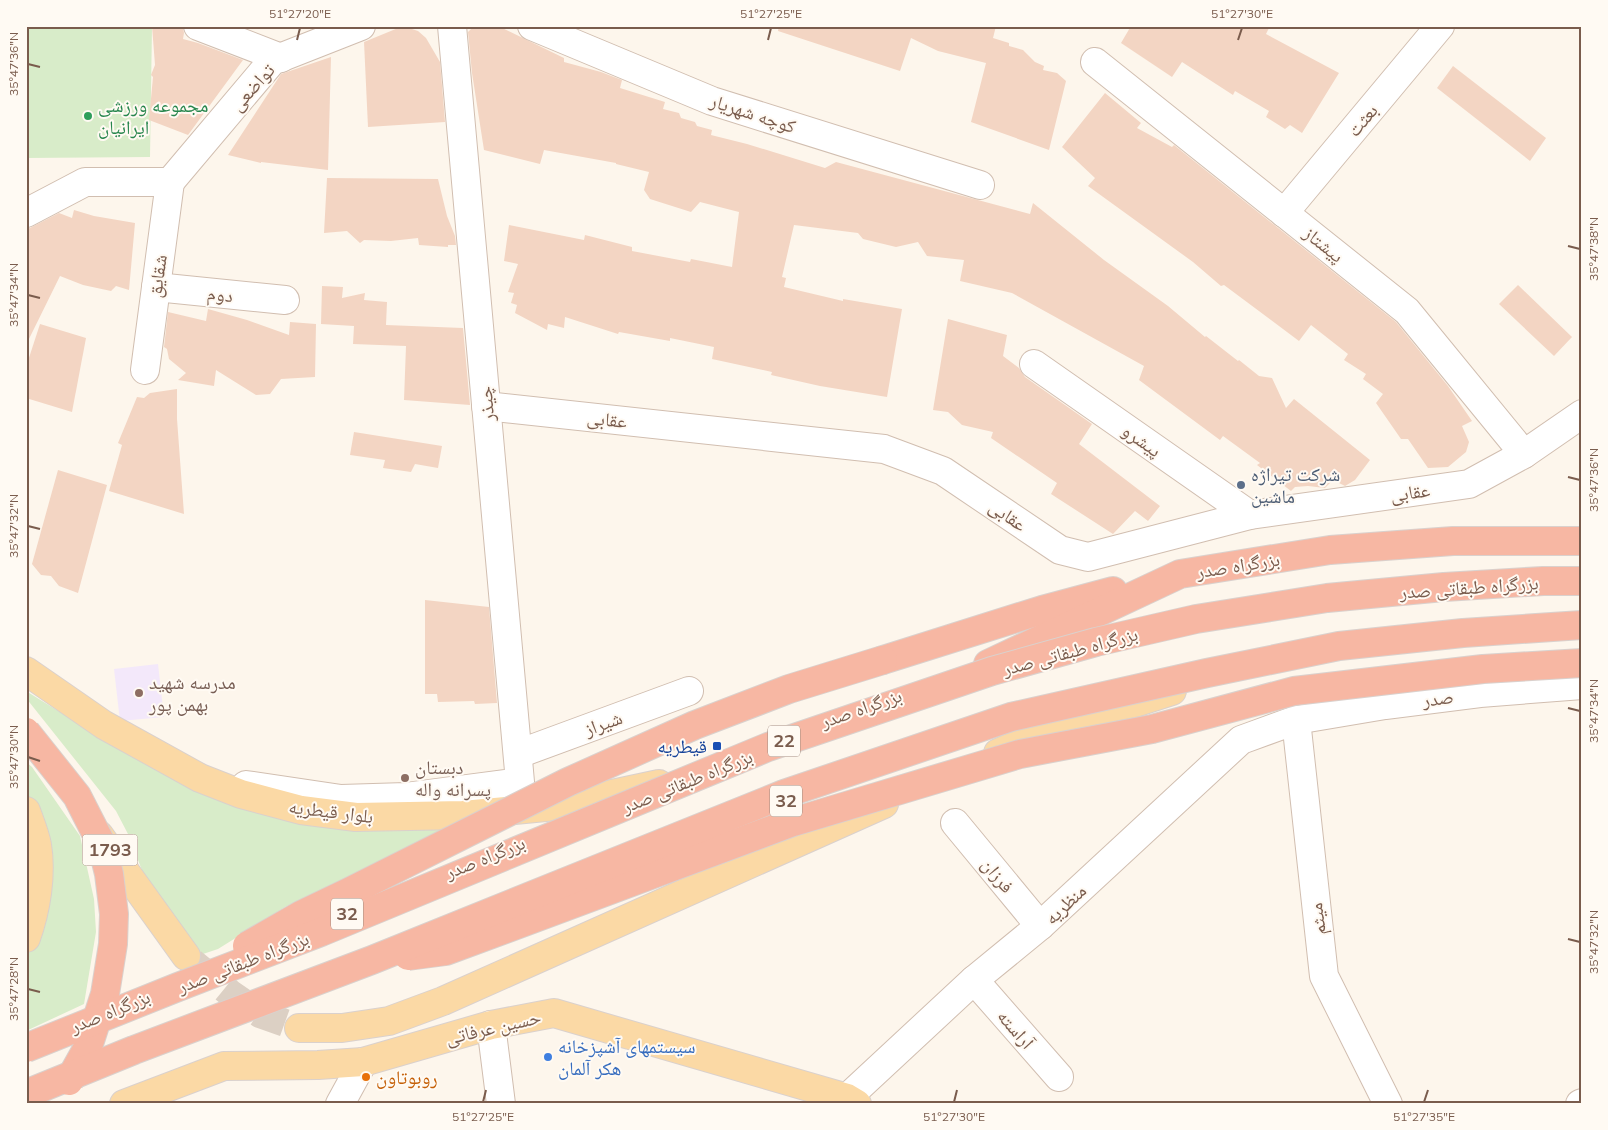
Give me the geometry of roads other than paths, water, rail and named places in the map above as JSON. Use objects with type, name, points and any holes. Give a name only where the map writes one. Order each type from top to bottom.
[{"type":"highway","name":"بزرگراه صدر","points":[[26,1046],[766,740],[989,664],[1180,574],[1330,550],[1453,541],[1582,541]]},
{"type":"highway","points":[[178,987],[301,915],[568,782],[694,726],[780,692],[1042,610],[1180,574]]},
{"type":"highway","name":"بزرگراه طبقاتی صدر","points":[[26,1046],[321,932],[768,747],[992,671],[1096,642],[1196,619],[1327,598],[1444,587],[1543,581],[1582,582]]},
{"type":"highway","points":[[26,1094],[134,1050],[372,960],[784,794],[1011,717],[1207,673],[1339,646],[1463,633],[1582,625]]},
{"type":"highway","name":"32","points":[[26,1104],[117,1064],[374,967],[786,800],[1013,724],[1207,680],[1339,653],[1464,638],[1582,636]]},
{"type":"highway","points":[[372,960],[446,951],[793,822],[1020,754],[1152,729],[1294,691],[1483,669],[1582,663]]},
{"type":"highway","points":[[26,732],[77,796],[102,845],[109,874],[114,914],[113,944],[106,986],[95,1030],[69,1080],[51,1104]]},
{"type":"main road","name":"بلوار قیطریه","points":[[26,671],[104,725],[200,778],[241,794],[301,810],[356,817],[463,815],[556,806],[668,782]]},
{"type":"main road","points":[[299,1028],[342,1028],[389,1020],[443,1001],[1044,732],[1207,680]]},
{"type":"main road","name":"1793","points":[[26,751],[80,809],[186,956]]},
{"type":"main road","points":[[26,812],[37,845],[38,869],[32,922],[26,938]]},
{"type":"main road","name":"حسین عرفاتی","points":[[124,1104],[224,1066],[318,1065],[364,1062],[491,1025],[554,1013],[849,1102]]},
{"type":"street","points":[[198,26],[281,58]]},
{"type":"street","name":"تواضعی","points":[[170,182],[272,61],[361,26]]},
{"type":"street","name":"چیذر","points":[[200,778],[342,799],[406,797],[520,782],[452,26]]},
{"type":"street","name":"کوچه شهریار","points":[[532,26],[712,101],[980,185]]},
{"type":"street","name":"بعثت","points":[[1284,213],[1440,26]]},
{"type":"street","name":"پیشتاز","points":[[1095,62],[1407,310],[1524,454]]},
{"type":"street","points":[[26,213],[85,182],[170,182]]},
{"type":"street","name":"شقایق","points":[[145,370],[170,182]]},
{"type":"street","name":"دوم","points":[[156,287],[285,300]]},
{"type":"street","name":"پیشرو","points":[[1034,364],[1250,515]]},
{"type":"street","name":"عقابی","points":[[486,406],[884,449],[943,471],[1060,550],[1088,557],[1250,515],[1469,484],[1524,454]]},
{"type":"street","points":[[1524,454],[1582,414]]},
{"type":"street","name":"صدر","points":[[1296,720],[1386,705],[1582,685]]},
{"type":"street","name":"شیراز","points":[[518,754],[689,691]]},
{"type":"street","name":"منظریه","points":[[849,1102],[974,980],[1040,926],[1241,740],[1296,720]]},
{"type":"street","name":"میثم","points":[[1296,720],[1324,976],[1388,1104]]},
{"type":"street","name":"فرزان","points":[[955,823],[1040,926]]},
{"type":"street","name":"آراسته","points":[[974,980],[1059,1077]]},
{"type":"street","points":[[491,1025],[501,1104]]},
{"type":"street","points":[[340,1104],[364,1062]]},
{"type":"tunnel","points":[[192,962],[231,994],[260,1014],[299,1028]]},
{"type":"place","name":"مجموعه ورزشی ایرانیان","points":[[88,116]]},
{"type":"place","name":"شرکت تیراژه ماشین","points":[[1241,485]]},
{"type":"place","name":"مدرسه شهید بهمن پور","points":[[139,693]]},
{"type":"place","name":"قیطریه","points":[[717,746]]},
{"type":"place","name":"دبستان پسرانه واله","points":[[405,778]]},
{"type":"place","name":"سیستمهای آشپزخانه هکر آلمان","points":[[548,1057]]},
{"type":"place","name":"روبوتاون","points":[[366,1077]]}]
